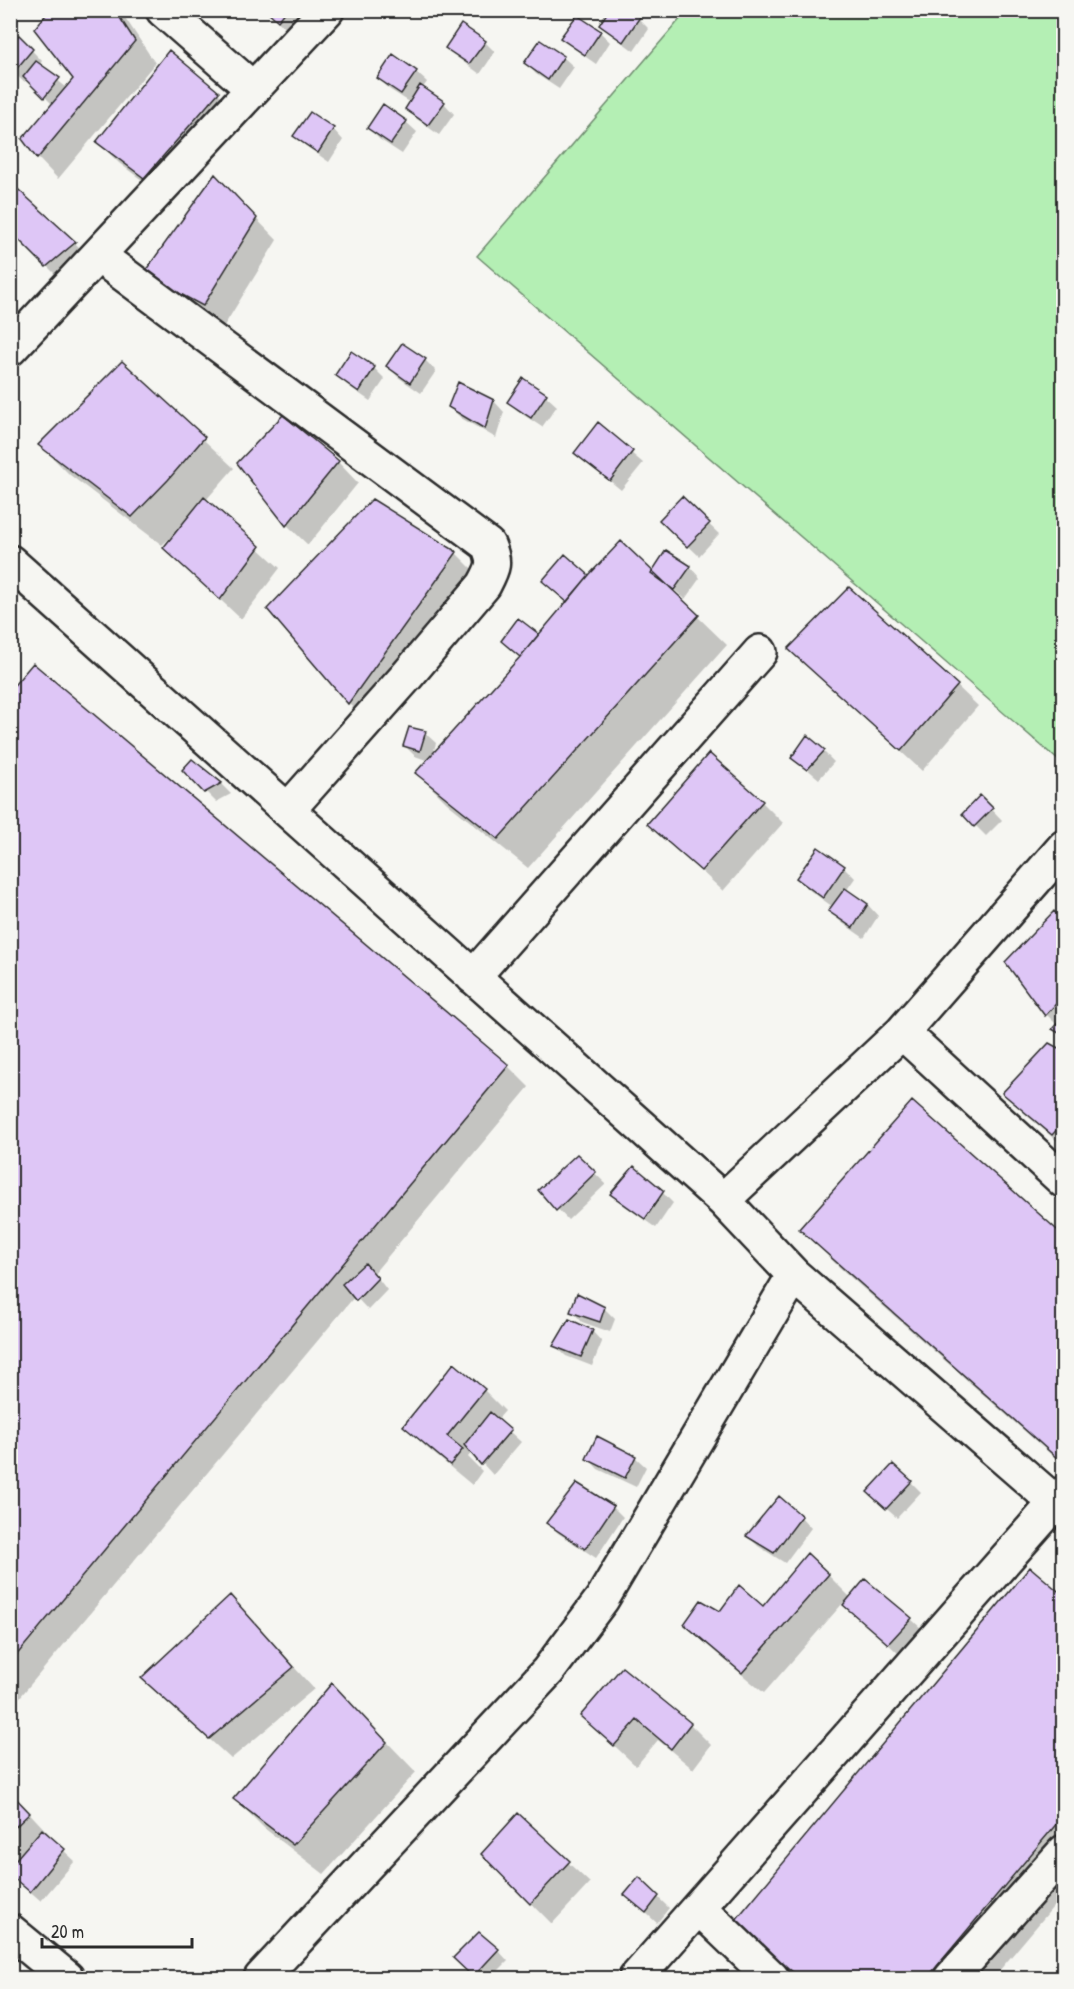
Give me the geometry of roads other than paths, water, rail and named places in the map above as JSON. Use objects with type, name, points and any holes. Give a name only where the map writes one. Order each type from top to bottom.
[{"type":"street","points":[[163,10],[253,89]]},
{"type":"street","points":[[10,349],[327,10]]},
{"type":"street","points":[[99,256],[488,545],[493,558],[492,570],[484,585],[288,810]]},
{"type":"street","points":[[10,562],[723,1200],[794,1275],[1061,1502],[636,1978]]},
{"type":"street","points":[[473,977],[760,652]]},
{"type":"street","points":[[723,1200],[902,1032],[1059,861]]},
{"type":"street","points":[[902,1032],[1064,1181]]},
{"type":"street","points":[[261,1978],[548,1671],[602,1599],[794,1275]]},
{"type":"street","points":[[951,1978],[1064,1852]]},
{"type":"street","points":[[699,1908],[772,1978]]},
{"type":"street","points":[[10,1931],[67,1978]]}]
